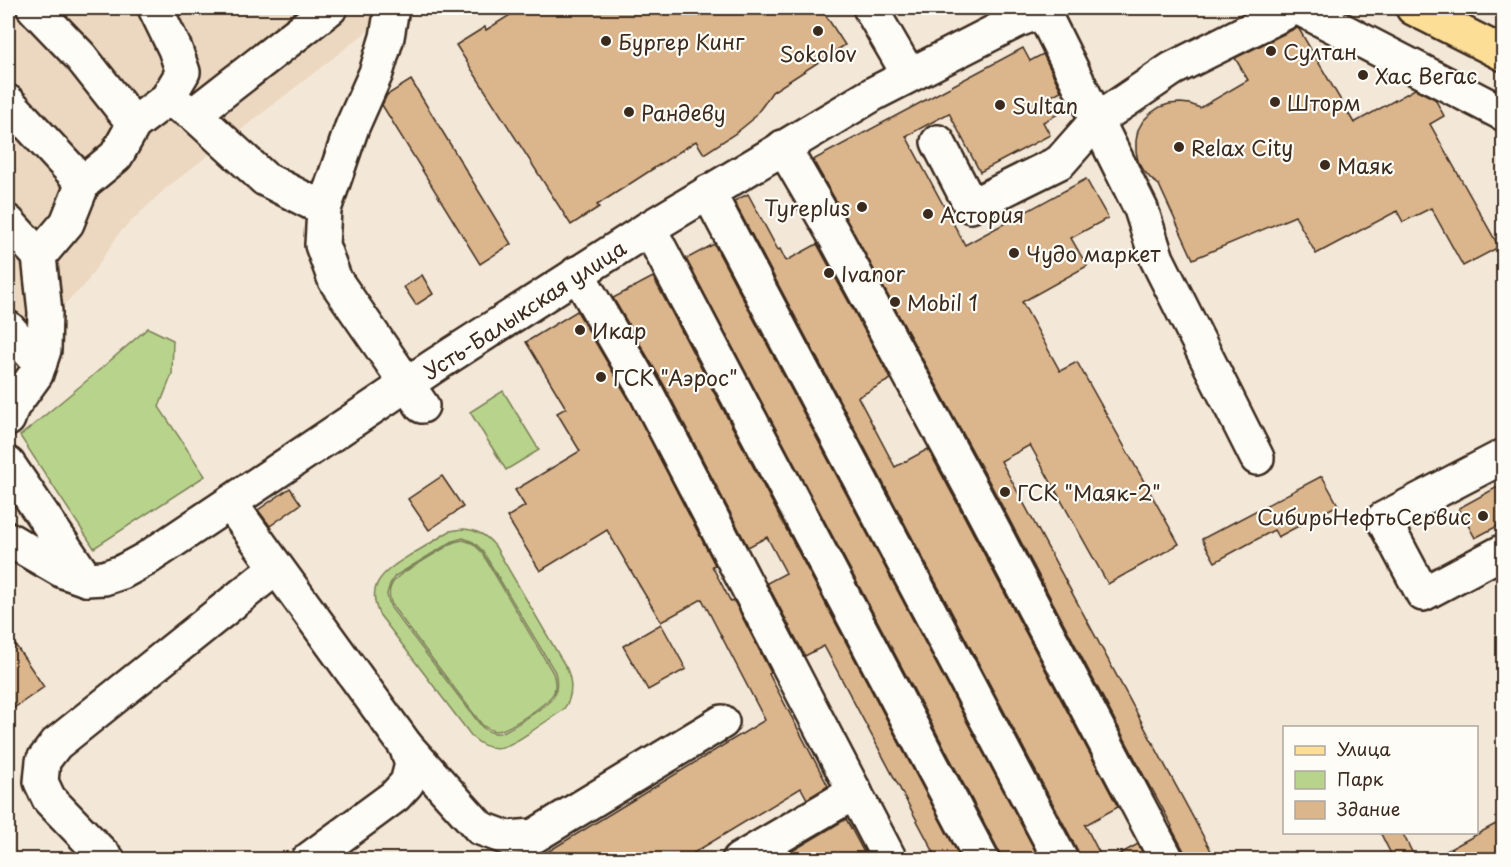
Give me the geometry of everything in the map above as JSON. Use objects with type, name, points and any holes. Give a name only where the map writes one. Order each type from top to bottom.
[{"type":"main road","points":[[1413,8],[1503,54]]},
{"type":"street","points":[[34,8],[81,57],[134,124]]},
{"type":"street","points":[[155,8],[175,49],[183,72],[181,107]]},
{"type":"street","points":[[39,256],[67,223],[83,183],[116,156],[134,124],[181,107],[330,8]]},
{"type":"street","points":[[392,8],[387,38],[376,73],[352,127],[324,209],[322,245],[335,280],[414,395]]},
{"type":"street","points":[[870,8],[909,75]]},
{"type":"street","points":[[938,142],[971,206],[1060,162],[1097,120],[1172,69],[1294,8]]},
{"type":"street","points":[[1299,8],[1503,114]]},
{"type":"street","points":[[1045,9],[1141,209],[1157,259],[1257,458]]},
{"type":"street","name":"Усть-Балыкская улица","points":[[86,579],[104,578],[122,572],[146,559],[230,503],[414,395],[577,273],[783,147],[909,75],[1018,20],[1045,9]]},
{"type":"street","points":[[8,102],[83,183]]},
{"type":"street","points":[[181,107],[265,179],[324,209]]},
{"type":"street","points":[[783,147],[856,274],[1167,860]]},
{"type":"street","points":[[708,192],[1061,860]]},
{"type":"street","points":[[8,222],[39,256],[45,312],[44,350],[40,363],[36,374],[12,407],[8,419]]},
{"type":"street","points":[[649,228],[982,860]]},
{"type":"street","points":[[577,273],[646,392],[888,859]]},
{"type":"street","points":[[8,328],[40,363]]},
{"type":"street","points":[[1503,456],[1383,519],[1423,594],[1503,551]]},
{"type":"street","points":[[8,464],[86,579]]},
{"type":"street","points":[[230,503],[406,746],[480,828],[507,838],[534,836],[722,722]]},
{"type":"street","points":[[8,539],[63,571],[86,579]]},
{"type":"street","points":[[108,860],[49,799],[41,783],[43,760],[56,744],[276,568]]},
{"type":"street","points":[[308,860],[395,796],[407,783],[412,764],[406,746]]},
{"type":"street","points":[[739,860],[855,792]]},
{"type":"shaded area","points":[[8,8],[397,8],[165,189],[120,232],[84,286],[8,356]]},
{"type":"green space","points":[[148,328],[173,340],[172,374],[159,407],[205,476],[94,548],[20,436]]},
{"type":"green space","points":[[503,391],[539,450],[506,470],[470,412]]},
{"type":"green space","points":[[463,529],[477,532],[495,546],[567,669],[570,680],[570,695],[563,710],[517,741],[503,747],[489,747],[473,738],[379,614],[375,603],[374,593],[377,585],[387,571],[450,531]],"holes":[[[463,538],[473,542],[482,550],[555,672],[557,684],[551,700],[520,723],[499,733],[490,732],[482,727],[391,608],[387,594],[395,576],[453,541]]]},
{"type":"green space","points":[[463,540],[472,543],[481,551],[555,680],[554,692],[545,703],[518,722],[496,731],[483,726],[393,607],[390,598],[392,584],[401,574],[454,542]]},
{"type":"building","name":"Рандеву","points":[[521,8],[821,8],[845,45],[772,92],[752,120],[736,133],[704,154],[696,141],[597,205],[599,207],[571,225],[456,45],[485,27],[486,30]]},
{"type":"building","points":[[1296,28],[1299,29],[1354,123],[1415,89],[1435,99],[1444,116],[1430,124],[1499,247],[1463,266],[1431,208],[1403,222],[1397,211],[1316,254],[1295,216],[1193,259],[1159,185],[1144,171],[1138,161],[1136,141],[1138,130],[1143,121],[1160,107],[1180,103],[1200,108],[1248,80],[1235,58]]},
{"type":"building","points":[[1023,48],[1030,61],[1043,54],[1061,91],[1051,96],[1060,113],[1043,122],[1050,135],[980,172],[949,113],[906,136],[965,245],[1086,179],[1108,218],[1071,238],[1087,266],[1022,302],[1060,371],[1077,362],[1179,544],[1108,584],[1030,445],[1001,461],[1216,860],[1186,860],[1172,826],[990,483],[813,160]]},
{"type":"building","points":[[411,80],[511,244],[480,264],[382,105],[387,95]]},
{"type":"building","points":[[748,194],[786,261],[817,244],[891,379],[858,397],[895,467],[928,449],[1118,807],[1085,825],[1103,860],[1080,860],[1078,851],[734,201]]},
{"type":"building","points":[[714,244],[1040,860],[1001,860],[999,851],[686,259]]},
{"type":"building","points":[[422,275],[433,294],[416,305],[404,287]]},
{"type":"building","points":[[653,277],[961,860],[938,860],[824,646],[805,656],[767,583],[786,573],[767,537],[748,547],[663,383],[613,298]]},
{"type":"building","points":[[577,311],[630,401],[715,565],[712,566],[731,602],[734,601],[771,673],[769,674],[828,786],[807,799],[801,788],[682,860],[534,860],[765,720],[702,599],[661,622],[607,530],[540,571],[507,517],[525,506],[515,490],[580,451],[557,413],[566,408],[526,342]]},
{"type":"building","points":[[442,476],[463,507],[429,530],[408,499]]},
{"type":"building","points":[[1322,476],[1338,505],[1278,537],[1274,530],[1215,562],[1202,539]]},
{"type":"building","name":"СибирьНефтьСервис","points":[[1503,484],[1503,523],[1475,538],[1459,508]]},
{"type":"building","points":[[290,488],[301,504],[270,526],[258,510]]},
{"type":"building","points":[[661,624],[686,669],[648,690],[623,646]]},
{"type":"building","points":[[8,634],[44,687],[8,712]]},
{"type":"building","points":[[846,819],[868,860],[777,860]]},
{"type":"building","points":[[1503,820],[1503,849],[1483,860],[1430,860],[1478,834]]},
{"type":"building","points":[[1381,834],[1403,834],[1416,860],[1394,860]]},
{"type":"building","points":[[1138,844],[1146,860],[1109,860]]},
{"type":"place","name":"Sokolov","points":[[818,31]]},
{"type":"place","name":"Бургер Кинг","points":[[606,41]]},
{"type":"place","name":"Султан","points":[[1271,51]]},
{"type":"place","name":"Хас Вегас","points":[[1363,75]]},
{"type":"place","name":"Шторм","points":[[1275,102]]},
{"type":"place","name":"Sultan","points":[[1000,105]]},
{"type":"place","name":"Рандеву","points":[[629,112]]},
{"type":"place","name":"Relax City","points":[[1179,147]]},
{"type":"place","name":"Маяк","points":[[1325,165]]},
{"type":"place","name":"Tyreplus","points":[[862,207]]},
{"type":"place","name":"Астория","points":[[928,214]]},
{"type":"place","name":"Чудо маркет","points":[[1014,253]]},
{"type":"place","name":"Ivanor","points":[[829,273]]},
{"type":"place","name":"Mobil 1","points":[[895,302]]},
{"type":"place","name":"Икар","points":[[580,330]]},
{"type":"place","name":"ГСК \"Аэрос\"","points":[[601,377]]},
{"type":"place","name":"ГСК \"Маяк-2\"","points":[[1005,492]]},
{"type":"place","name":"СибирьНефтьСервис","points":[[1483,516]]}]
